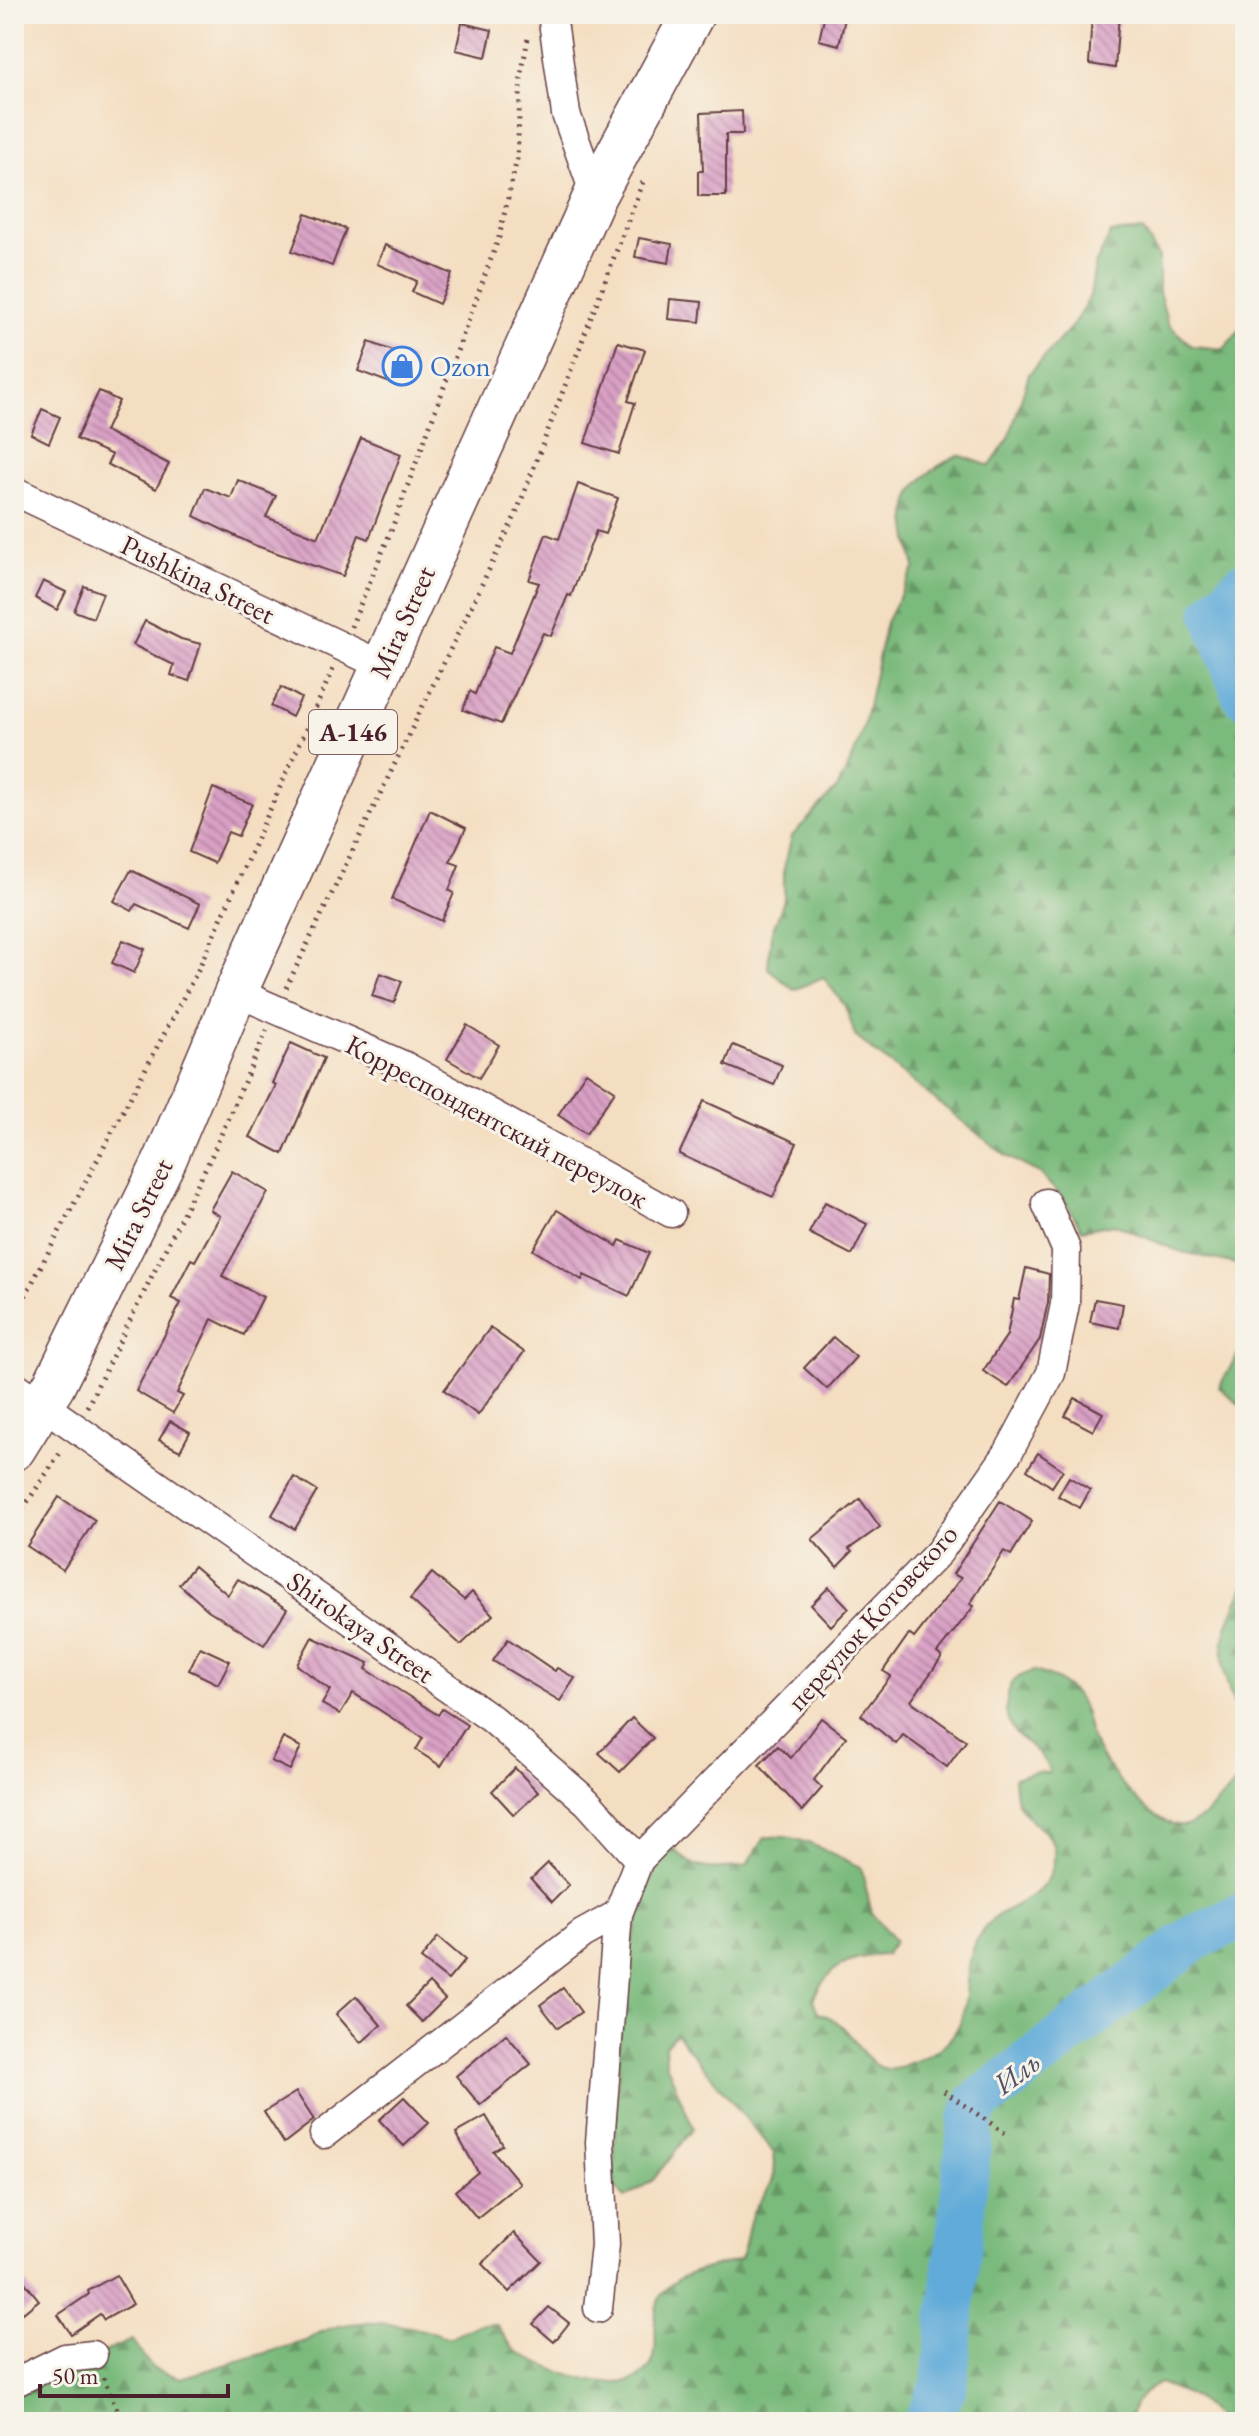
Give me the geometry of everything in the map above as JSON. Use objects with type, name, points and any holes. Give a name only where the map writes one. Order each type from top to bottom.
[{"type":"highway","name":"Mira Street","points":[[14,1449],[45,1405],[165,1160],[236,992],[595,195],[693,14]]},
{"type":"street","points":[[541,19],[566,114],[595,195]]},
{"type":"street","name":"Pushkina Street","points":[[14,491],[383,666]]},
{"type":"street","name":"Корреспондентский переулок","points":[[236,992],[405,1066],[671,1213]]},
{"type":"street","name":"переулок Котовского","points":[[639,1860],[939,1552],[1008,1453],[1051,1373],[1065,1304],[1066,1249],[1046,1203]]},
{"type":"street","name":"Shirokaya Street","points":[[45,1405],[492,1719],[587,1802],[639,1860]]},
{"type":"street","points":[[598,2308],[605,2245],[600,2142],[618,1914],[639,1860]]},
{"type":"street","points":[[324,2134],[582,1934],[618,1914]]},
{"type":"street","points":[[14,2383],[65,2358],[93,2355]]},
{"type":"path","points":[[14,1317],[199,968],[343,648],[391,531],[499,237],[517,159],[521,76],[541,19]]},
{"type":"path","points":[[14,1522],[45,1405],[212,1155],[276,1010],[516,514],[645,176]]},
{"type":"path","points":[[944,2091],[1006,2134]]},
{"type":"path","points":[[93,2355],[123,2422]]},
{"type":"green space","points":[[1143,230],[1159,257],[1159,292],[1168,324],[1192,346],[1224,349],[1245,322],[1245,1266],[1178,1251],[1114,1224],[1082,1230],[1063,1198],[1039,1173],[1006,1156],[856,1037],[845,1006],[823,977],[794,990],[768,968],[771,935],[784,900],[784,868],[792,836],[838,787],[853,757],[864,725],[886,622],[915,567],[907,513],[916,487],[940,465],[959,455],[990,466],[1009,438],[1029,374],[1073,325],[1090,296],[1095,265],[1111,233]]},
{"type":"green space","points":[[1245,1343],[1245,1409],[1219,1387]]},
{"type":"green space","points":[[1245,1583],[1245,1729],[1230,1694],[1224,1669],[1223,1644]]},
{"type":"green space","points":[[1035,1671],[1057,1680],[1076,1696],[1093,1742],[1110,1769],[1137,1800],[1168,1822],[1183,1825],[1197,1821],[1245,1773],[1245,2422],[1223,2422],[1194,2397],[1159,2383],[1139,2398],[1129,2422],[14,2422],[14,2392],[132,2340],[152,2368],[181,2378],[306,2341],[339,2326],[358,2323],[415,2328],[450,2338],[480,2324],[496,2324],[515,2350],[567,2374],[607,2383],[625,2382],[640,2376],[654,2357],[656,2311],[662,2294],[687,2275],[739,2260],[751,2217],[771,2185],[775,2172],[774,2153],[676,2033],[665,2045],[666,2063],[693,2128],[653,2180],[625,2198],[613,2185],[623,1970],[659,1855],[673,1846],[688,1861],[705,1868],[746,1866],[765,1838],[777,1837],[814,1845],[861,1867],[872,1914],[895,1941],[885,1955],[851,1960],[834,1970],[813,1999],[818,2013],[842,2026],[871,2062],[880,2067],[900,2068],[938,2050],[953,2035],[961,2019],[975,1944],[986,1926],[1044,1885],[1054,1861],[1052,1843],[1021,1808],[1014,1778],[1033,1772],[1050,1773],[1037,1752],[1013,1730],[1006,1709],[1014,1681]]},
{"type":"building","points":[[825,14],[846,14],[839,45],[819,40]]},
{"type":"building","points":[[1092,14],[1119,14],[1115,68],[1089,64]]},
{"type":"building","points":[[462,23],[492,30],[486,57],[456,50]]},
{"type":"building","points":[[742,111],[743,134],[726,134],[726,196],[698,196],[698,171],[703,171],[701,113]]},
{"type":"building","points":[[306,214],[346,229],[332,266],[292,251]]},
{"type":"building","points":[[639,238],[672,244],[669,263],[635,257]]},
{"type":"building","points":[[385,245],[452,274],[439,304],[412,292],[417,281],[377,264]]},
{"type":"building","points":[[670,299],[702,302],[700,322],[668,319]]},
{"type":"building","points":[[369,342],[412,358],[401,387],[358,371]]},
{"type":"building","points":[[618,342],[645,350],[628,401],[635,403],[619,454],[585,443]]},
{"type":"building","points":[[99,391],[119,401],[105,431],[169,464],[156,489],[107,464],[112,455],[76,439]]},
{"type":"building","points":[[42,409],[60,417],[49,443],[31,434]]},
{"type":"building","points":[[361,438],[401,454],[369,539],[359,535],[343,576],[254,545],[194,516],[205,488],[231,498],[238,480],[276,496],[266,517],[318,538]]},
{"type":"building","points":[[578,484],[618,498],[605,534],[596,531],[571,596],[568,595],[551,636],[543,633],[501,724],[463,710],[470,691],[475,694],[494,647],[510,653],[539,583],[529,580],[546,534],[559,539]]},
{"type":"building","points":[[43,581],[66,592],[57,610],[35,598]]},
{"type":"building","points":[[84,586],[103,593],[93,618],[74,611]]},
{"type":"building","points":[[145,621],[181,639],[201,644],[189,681],[171,675],[174,665],[133,645]]},
{"type":"building","points":[[281,687],[301,698],[292,717],[271,706]]},
{"type":"building","points":[[213,788],[252,804],[238,836],[228,832],[214,863],[189,852]]},
{"type":"building","points":[[430,810],[466,828],[450,862],[459,865],[449,890],[454,893],[442,921],[392,899]]},
{"type":"building","points":[[131,870],[200,904],[189,928],[136,904],[132,911],[114,901]]},
{"type":"building","points":[[123,940],[145,949],[134,973],[112,963]]},
{"type":"building","points":[[380,973],[402,981],[394,1003],[372,996]]},
{"type":"building","points":[[467,1025],[499,1045],[479,1078],[447,1059]]},
{"type":"building","points":[[291,1043],[324,1058],[283,1154],[250,1137],[276,1085],[272,1083]]},
{"type":"building","points":[[733,1045],[782,1065],[774,1085],[725,1065]]},
{"type":"building","points":[[586,1072],[615,1091],[586,1134],[558,1115]]},
{"type":"building","points":[[704,1101],[797,1143],[773,1197],[679,1154]]},
{"type":"building","points":[[232,1171],[268,1192],[222,1276],[263,1297],[244,1335],[212,1319],[177,1393],[183,1396],[173,1413],[136,1391],[181,1303],[171,1298],[191,1259],[195,1261],[220,1216],[210,1210]]},
{"type":"building","points":[[825,1202],[867,1224],[852,1255],[809,1233]]},
{"type":"building","points":[[557,1210],[617,1246],[620,1240],[649,1253],[629,1296],[584,1275],[582,1280],[533,1250]]},
{"type":"building","points":[[1026,1268],[1049,1274],[1048,1302],[1040,1339],[1008,1387],[983,1371],[1007,1335],[1014,1299],[1019,1300]]},
{"type":"building","points":[[1095,1299],[1123,1304],[1119,1328],[1090,1322]]},
{"type":"building","points":[[490,1328],[524,1352],[478,1415],[444,1390]]},
{"type":"building","points":[[833,1337],[856,1357],[827,1389],[804,1368]]},
{"type":"building","points":[[1075,1398],[1103,1413],[1093,1431],[1065,1416]]},
{"type":"building","points":[[170,1421],[190,1432],[180,1451],[159,1440]]},
{"type":"building","points":[[1038,1453],[1063,1470],[1052,1487],[1027,1470]]},
{"type":"building","points":[[294,1477],[317,1491],[295,1529],[272,1515]]},
{"type":"building","points":[[1069,1477],[1090,1490],[1080,1508],[1058,1496]]},
{"type":"building","points":[[59,1497],[95,1520],[63,1570],[27,1546]]},
{"type":"building","points":[[860,1499],[880,1527],[849,1549],[852,1552],[837,1567],[812,1539]]},
{"type":"building","points":[[1000,1501],[1032,1521],[1011,1555],[1004,1551],[970,1604],[974,1606],[937,1653],[942,1657],[911,1701],[966,1741],[947,1767],[903,1735],[896,1744],[861,1715],[891,1676],[883,1671],[909,1634],[914,1638],[961,1578],[953,1574]]},
{"type":"building","points":[[194,1566],[228,1595],[238,1579],[287,1609],[264,1645],[208,1610],[179,1584]]},
{"type":"building","points":[[432,1573],[464,1600],[472,1592],[493,1615],[461,1645],[410,1599]]},
{"type":"building","points":[[829,1587],[849,1608],[831,1626],[811,1605]]},
{"type":"building","points":[[312,1637],[369,1663],[366,1669],[438,1715],[442,1709],[467,1725],[441,1766],[416,1750],[423,1738],[353,1693],[340,1714],[322,1704],[330,1690],[297,1665]]},
{"type":"building","points":[[508,1639],[555,1671],[557,1668],[575,1678],[560,1701],[493,1661]]},
{"type":"building","points":[[200,1647],[230,1661],[218,1684],[189,1670]]},
{"type":"building","points":[[632,1718],[653,1738],[620,1772],[599,1753]]},
{"type":"building","points":[[821,1718],[846,1737],[814,1780],[822,1788],[802,1811],[759,1765],[778,1746],[791,1758]]},
{"type":"building","points":[[283,1738],[301,1747],[290,1770],[271,1761]]},
{"type":"building","points":[[515,1768],[538,1792],[514,1815],[492,1791]]},
{"type":"building","points":[[548,1863],[569,1885],[552,1902],[531,1879]]},
{"type":"building","points":[[438,1937],[465,1960],[448,1980],[421,1959]]},
{"type":"building","points":[[429,1983],[445,1999],[422,2022],[406,2006]]},
{"type":"building","points":[[563,1988],[581,2012],[558,2028],[540,2005]]},
{"type":"building","points":[[356,1996],[381,2025],[361,2043],[336,2014]]},
{"type":"building","points":[[506,2034],[531,2064],[480,2105],[456,2076]]},
{"type":"building","points":[[296,2092],[314,2120],[284,2143],[264,2112]]},
{"type":"building","points":[[404,2097],[429,2123],[404,2146],[379,2120]]},
{"type":"building","points":[[486,2116],[503,2145],[493,2151],[520,2183],[477,2218],[455,2191],[478,2172],[456,2133]]},
{"type":"building","points":[[514,2233],[541,2261],[509,2292],[482,2264]]},
{"type":"building","points":[[14,2269],[39,2300],[23,2313],[14,2302]]},
{"type":"building","points":[[116,2275],[133,2304],[104,2320],[100,2314],[71,2334],[58,2315],[89,2294],[88,2291]]},
{"type":"building","points":[[549,2307],[569,2323],[554,2342],[533,2324]]},
{"type":"waterway","name":"Иль","points":[[1245,584],[1215,614],[1245,695]]},
{"type":"waterway","name":"Иль","points":[[927,2422],[944,2386],[971,2120],[977,2104],[1194,1938],[1245,1915]]},
{"type":"place","name":"Ozon","points":[[402,366]]}]
